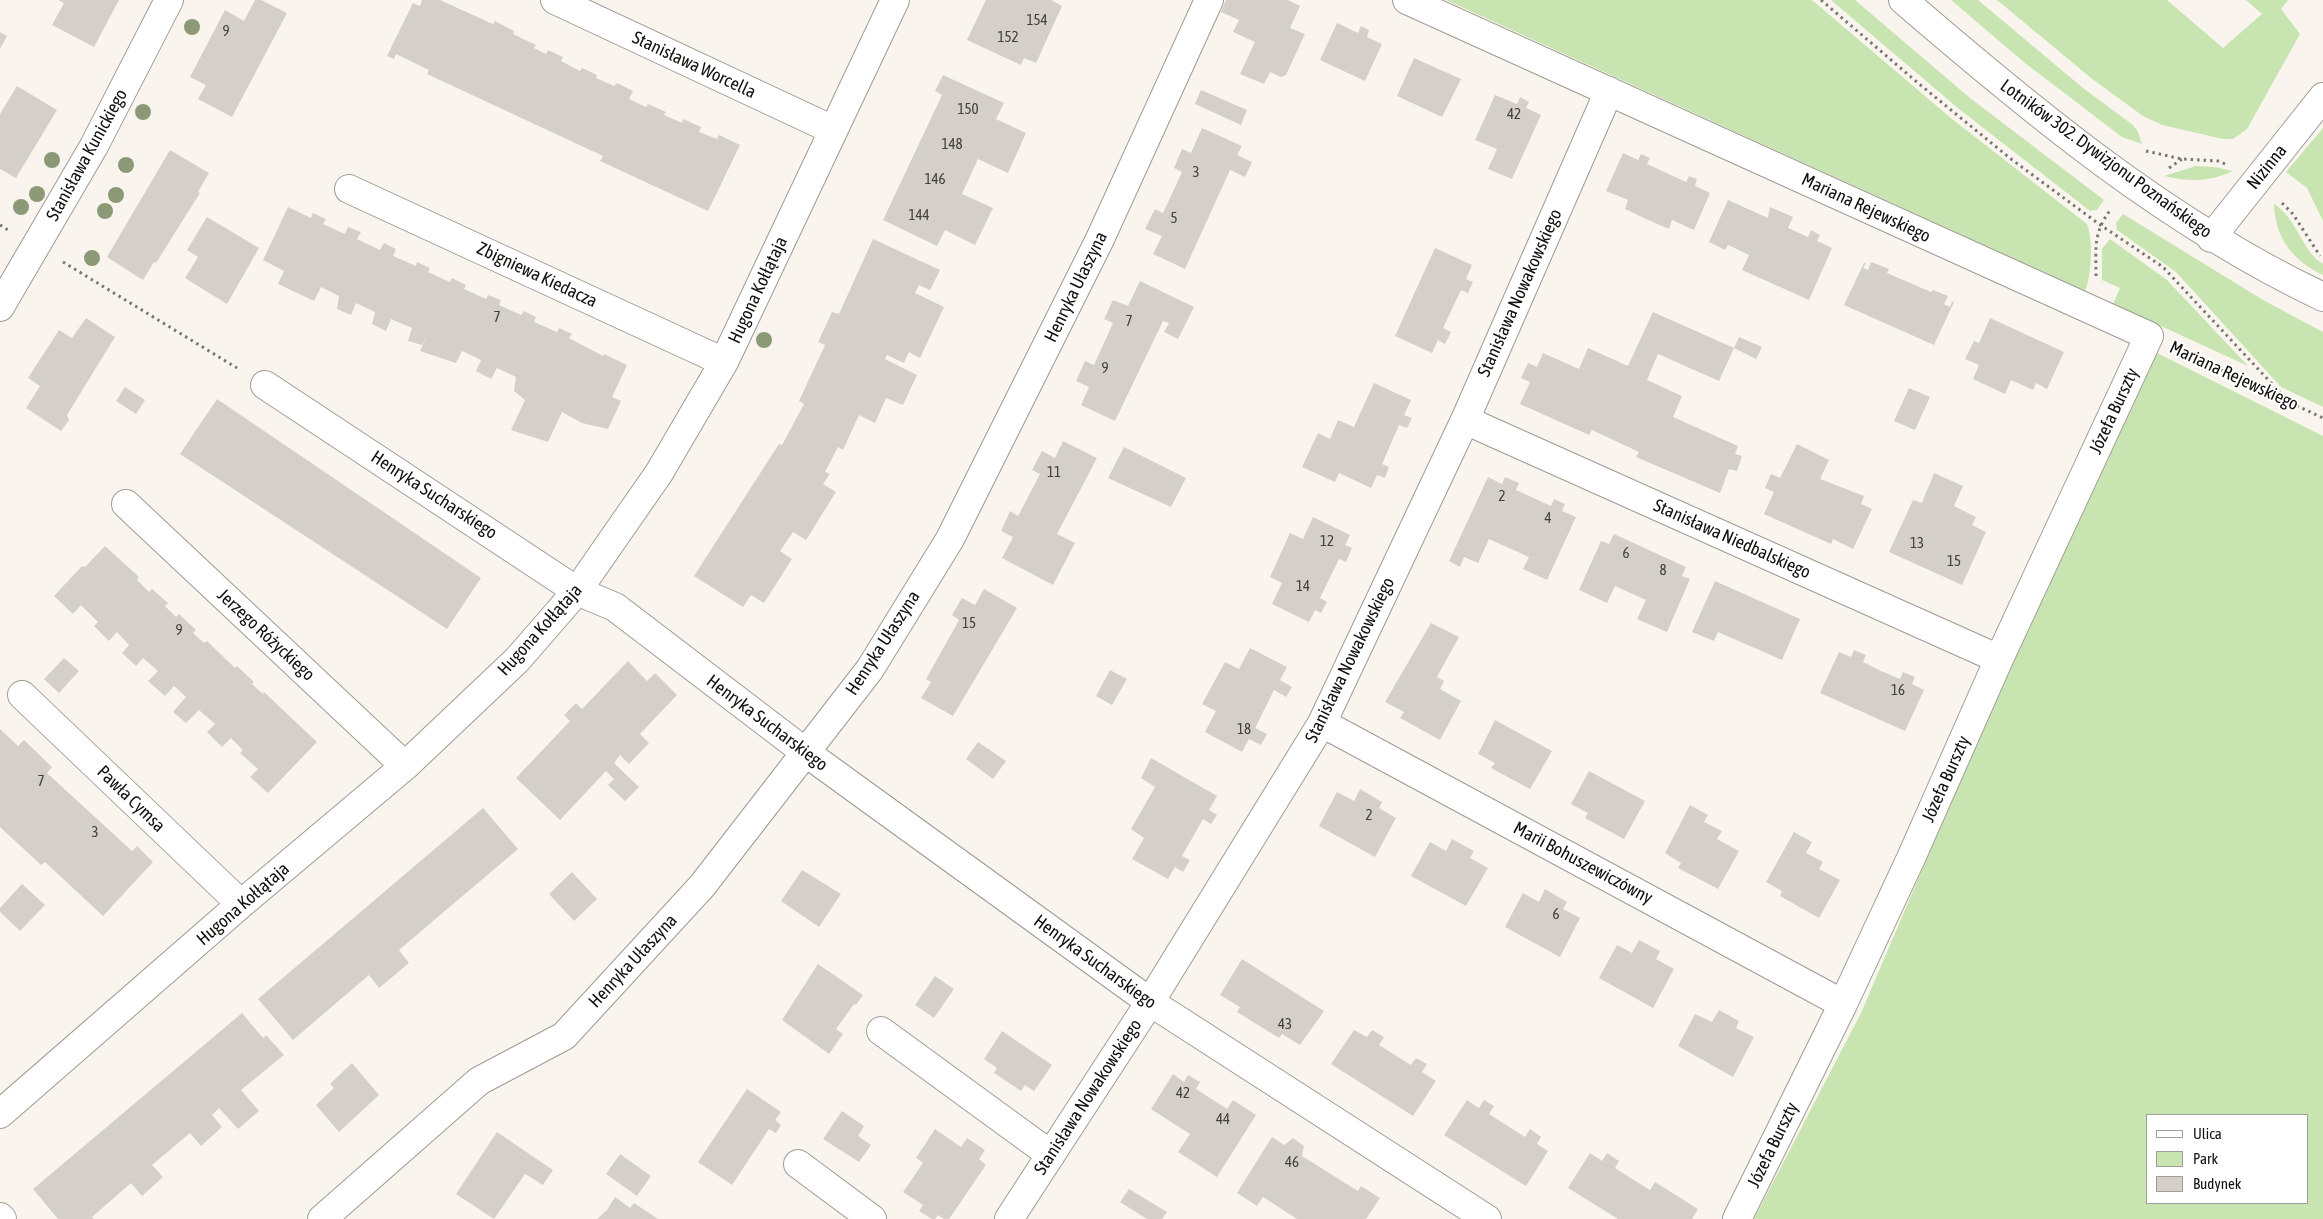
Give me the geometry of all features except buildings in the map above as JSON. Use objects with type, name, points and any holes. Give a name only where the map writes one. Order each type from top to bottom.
[{"type":"street","name":"Stanisława Kunickiego","points":[[0,307],[94,146],[168,0]]},
{"type":"street","name":"Stanisława Worcella","points":[[555,0],[833,130]]},
{"type":"street","name":"Hugona Kołłątaja","points":[[0,1114],[241,904],[405,766],[516,660],[577,591],[659,473],[724,362],[895,0]]},
{"type":"street","name":"Henryka Ułaszyna","points":[[322,1219],[479,1081],[564,1036],[702,886],[870,669],[950,539],[1100,239],[1209,0]]},
{"type":"street","name":"Mariana Rejewskiego","points":[[1407,0],[2149,336]]},
{"type":"street","name":"Lotników 302. Dywizjonu Poznańskiego","points":[[1903,0],[1960,50],[2077,142],[2162,205],[2212,238],[2323,297]]},
{"type":"street","name":"Stanisława Nowakowskiego","points":[[1009,1219],[1150,1002],[1322,723],[1464,420],[1609,91]]},
{"type":"street","name":"Nizinna","points":[[2212,238],[2323,97]]},
{"type":"street","name":"Zbigniewa Kiedacza","points":[[349,189],[724,362]]},
{"type":"street","name":"Józefa Burszty","points":[[1737,1219],[1843,1004],[1911,858],[1999,659],[2149,336]]},
{"type":"street","name":"Henryka Sucharskiego","points":[[265,385],[577,591],[615,608],[804,752],[1150,1002],[1487,1219]]},
{"type":"street","name":"Stanisława Niedbalskiego","points":[[1464,420],[1999,659]]},
{"type":"street","name":"Jerzego Różyckiego","points":[[126,504],[405,766]]},
{"type":"street","name":"Pawła Cymsa","points":[[22,695],[241,904]]},
{"type":"street","name":"Marii Bohuszewiczówny","points":[[1322,723],[1843,1004]]},
{"type":"street","points":[[881,1031],[1051,1155]]},
{"type":"street","points":[[798,1164],[872,1219]]},
{"type":"path","points":[[1821,0],[2004,153],[2099,224],[2163,267],[2287,400]]},
{"type":"path","points":[[2182,158],[2218,161],[2232,166]]},
{"type":"path","points":[[2276,198],[2293,214],[2316,252],[2323,259]]},
{"type":"path","points":[[2103,316],[2096,282],[2096,247],[2099,224],[2112,206]]},
{"type":"path","points":[[36,246],[265,385]]},
{"type":"path","name":"Mariana Rejewskiego","points":[[2149,336],[2323,418]]},
{"type":"green space","points":[[1446,0],[1812,0],[1952,119],[2087,224],[2091,258],[2085,291]]},
{"type":"green space","points":[[1831,0],[1855,0],[1970,98],[2104,200],[2097,210],[2090,211],[1959,109]]},
{"type":"green space","points":[[1951,0],[1978,0],[2083,88],[2133,125],[2138,132],[2142,144],[2122,137],[2025,63]]},
{"type":"green space","points":[[1997,0],[2167,0],[2223,48],[2262,14],[2246,0],[2288,0],[2281,9],[2300,34],[2247,129],[2233,139],[2223,139],[2162,125],[2143,116],[2091,78]]},
{"type":"green space","points":[[2323,128],[2323,221],[2307,188],[2286,172]]},
{"type":"green space","points":[[2196,166],[2233,171],[2224,175],[2199,180],[2164,176]]},
{"type":"green space","points":[[2274,204],[2288,217],[2309,251],[2323,264],[2323,275],[2303,263],[2288,247],[2278,227]]},
{"type":"green space","points":[[2123,214],[2263,300],[2323,332],[2323,407],[2281,387],[2176,272],[2117,230],[2116,223]]},
{"type":"green space","points":[[2110,239],[2167,280],[2248,366],[2113,304],[2120,288],[2102,280],[2102,249]]},
{"type":"green space","points":[[2157,353],[2323,436],[2323,1219],[1754,1219],[1861,1013],[2014,654]]}]
